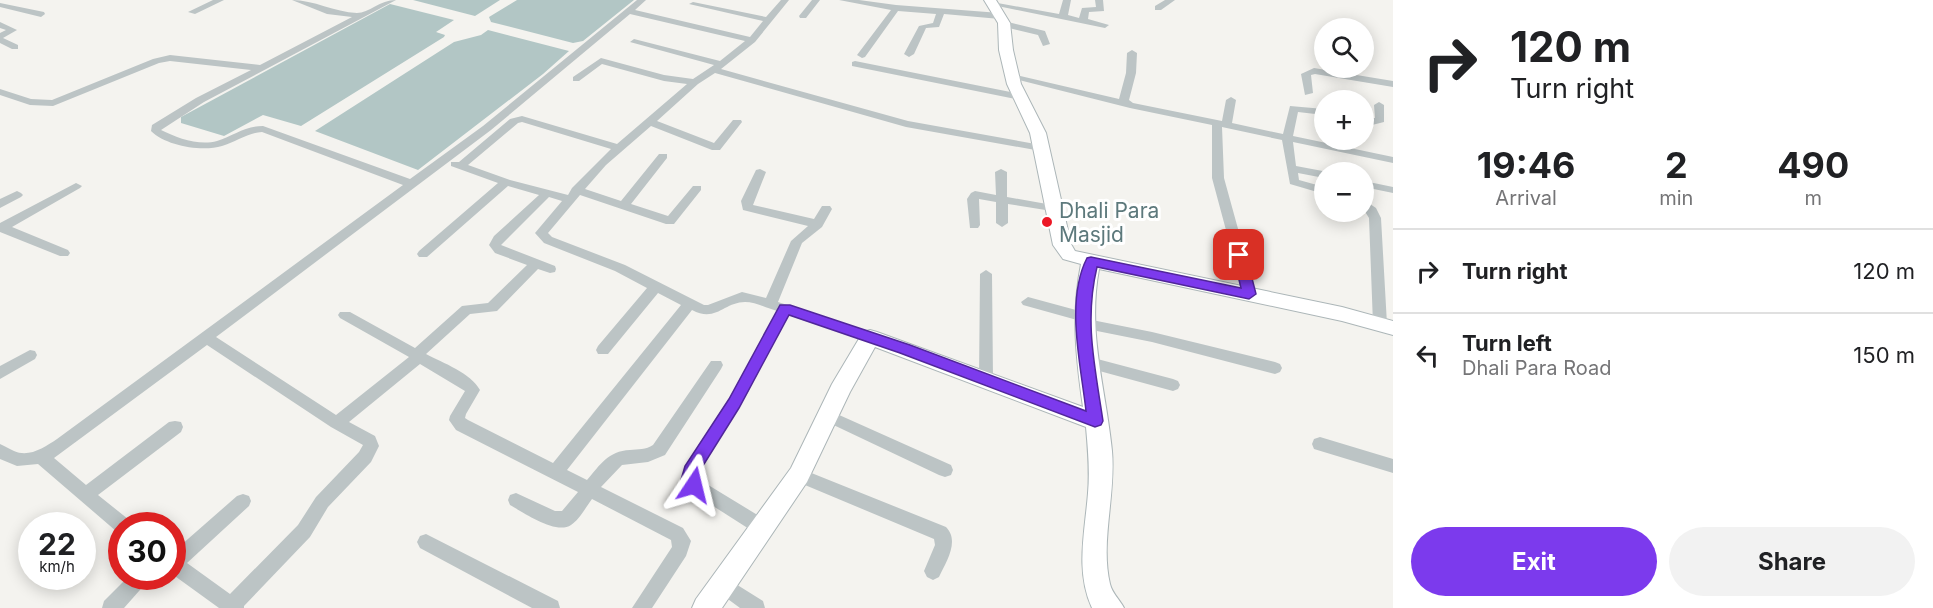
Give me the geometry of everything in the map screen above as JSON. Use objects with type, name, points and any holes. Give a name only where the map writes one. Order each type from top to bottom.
[{"type":"street","points":[[196,7],[220,0]]},
{"type":"street","points":[[296,0],[330,12],[360,16]]},
{"type":"street","points":[[312,5],[322,0]]},
{"type":"street","points":[[392,0],[165,121],[156,127],[156,131],[207,146],[218,144],[249,130],[263,129],[412,184]]},
{"type":"street","points":[[2,455],[21,460],[42,458],[445,160],[563,67],[642,0]]},
{"type":"street","points":[[785,0],[752,40],[695,82],[619,148],[544,227],[541,232],[543,237],[620,268],[702,310],[710,311],[739,296],[778,306],[870,337],[1095,421]]},
{"type":"street","points":[[802,16],[816,0]]},
{"type":"street","points":[[909,54],[923,26],[936,25],[940,0]]},
{"type":"street","points":[[1063,17],[1067,0]]},
{"type":"street","points":[[1083,21],[1085,10],[1101,9],[1099,0]]},
{"type":"street","points":[[1158,8],[1171,0]]},
{"type":"street","points":[[844,2],[896,8],[913,4],[938,10],[997,11],[1063,17],[1105,25]]},
{"type":"street","points":[[693,4],[768,20]]},
{"type":"street","points":[[0,5],[41,14]]},
{"type":"street","points":[[896,8],[858,60],[1020,97]]},
{"type":"street","points":[[628,11],[752,40]]},
{"type":"street","points":[[997,11],[1042,33],[1046,44]]},
{"type":"street","points":[[997,11],[1012,77],[1035,123],[1065,251],[1076,258],[1387,326],[1374,216]]},
{"type":"street","points":[[0,25],[13,30],[0,38],[15,47]]},
{"type":"street","points":[[634,42],[906,124],[1041,148]]},
{"type":"street","points":[[1130,105],[1124,101],[1131,73],[1132,53]]},
{"type":"street","points":[[0,92],[30,102],[53,103],[156,61],[170,58],[261,68]]},
{"type":"street","points":[[576,79],[601,61],[664,78],[695,82]]},
{"type":"street","points":[[1308,93],[1306,74],[1314,70],[1393,84]]},
{"type":"street","points":[[1012,77],[1130,105],[1393,160]]},
{"type":"street","points":[[1231,100],[1222,124],[1218,178],[1249,294]]},
{"type":"street","points":[[1374,122],[1380,120],[1379,105]]},
{"type":"street","points":[[1314,111],[1294,108],[1287,137],[1294,182],[1314,188]]},
{"type":"street","points":[[460,166],[518,119],[525,119],[619,148]]},
{"type":"street","points":[[651,122],[716,148],[737,122]]},
{"type":"street","points":[[623,206],[663,156]]},
{"type":"street","points":[[445,160],[546,194],[572,195],[623,206],[670,221],[697,188]]},
{"type":"street","points":[[1291,168],[1314,173]]},
{"type":"street","points":[[760,172],[747,201],[747,207],[818,224]]},
{"type":"street","points":[[1001,172],[1002,224]]},
{"type":"street","points":[[423,254],[506,182]]},
{"type":"street","points":[[1,228],[76,186]]},
{"type":"street","points":[[1374,186],[1393,190]]},
{"type":"street","points":[[546,194],[498,239],[495,245],[500,250],[550,269]]},
{"type":"street","points":[[0,204],[17,195]]},
{"type":"street","points":[[974,225],[973,197],[979,195],[1054,209]]},
{"type":"street","points":[[763,528],[694,485],[690,480],[691,471],[736,399],[778,306],[797,241],[818,224],[826,208]]},
{"type":"street","points":[[1,228],[64,253]]},
{"type":"street","points":[[1091,261],[1085,288],[1082,320],[1102,477],[1094,553],[1096,589],[1110,608]]},
{"type":"street","points":[[337,423],[417,356],[467,309],[492,308],[536,264]]},
{"type":"street","points":[[986,274],[986,380]]},
{"type":"street","points":[[603,350],[656,286]]},
{"type":"street","points":[[1028,302],[1082,320],[1275,368]]},
{"type":"street","points":[[555,473],[690,303]]},
{"type":"street","points":[[345,315],[466,383],[472,390],[471,398],[458,414],[458,420],[462,424],[590,491],[644,515],[677,534],[682,541],[680,550],[641,608]]},
{"type":"street","points":[[705,608],[799,475],[870,337]]},
{"type":"street","points":[[186,573],[233,607],[304,531],[326,496],[369,451],[371,446],[369,441],[337,423],[207,338]]},
{"type":"street","points":[[0,374],[30,355]]},
{"type":"street","points":[[1086,362],[1173,385]]},
{"type":"street","points":[[516,500],[553,519],[566,519],[612,462],[620,456],[653,456],[659,450],[717,365]]},
{"type":"street","points":[[828,416],[945,470]]},
{"type":"street","points":[[84,495],[175,427]]},
{"type":"street","points":[[1320,444],[1393,466]]},
{"type":"street","points":[[42,458],[108,514]]},
{"type":"street","points":[[799,475],[940,533],[944,537],[944,545],[933,571]]},
{"type":"street","points":[[186,551],[243,501]]},
{"type":"street","points":[[426,543],[551,608]]},
{"type":"street","points":[[723,585],[756,608]]},
{"type":"street","points":[[111,608],[128,590]]},
{"type":"shaded area","points":[[413,0],[500,0],[475,16]]},
{"type":"shaded area","points":[[517,0],[634,0],[583,41],[573,43],[491,22],[489,17]]},
{"type":"shaded area","points":[[390,4],[454,20],[436,32],[445,35],[444,37],[301,126],[263,115],[224,136],[181,123],[181,117]]},
{"type":"shaded area","points":[[488,30],[569,51],[543,74],[418,170],[315,131],[454,42],[481,35]]},
{"type":"place","name":"Dhali Para Masjid","points":[[1047,222]]},
{"type":"route","points":[[694,485],[690,480],[691,471],[726,417],[785,308],[905,349],[1095,421],[1082,323],[1085,288],[1091,261],[1249,294],[1239,255]]}]
